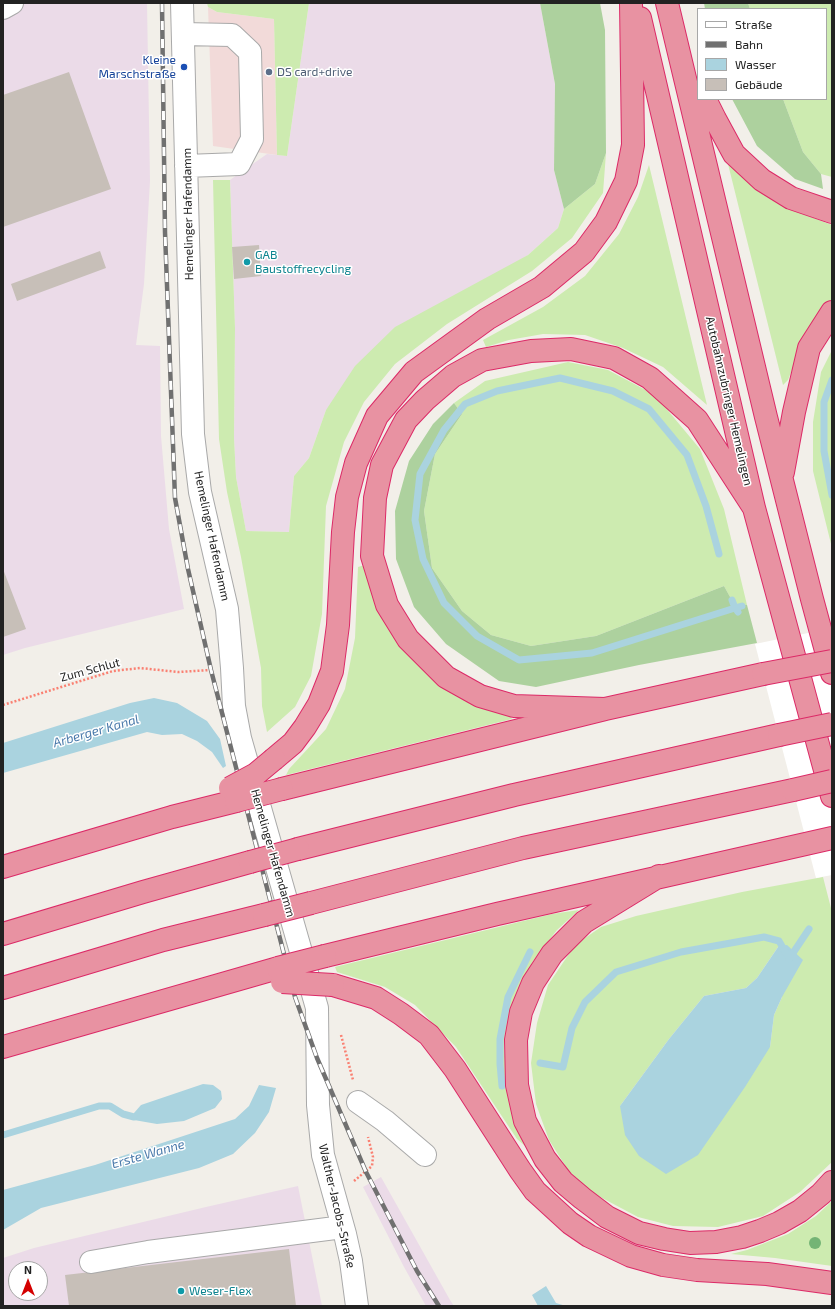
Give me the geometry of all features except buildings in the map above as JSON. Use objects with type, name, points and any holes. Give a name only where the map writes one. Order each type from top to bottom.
[{"type":"highway","points":[[233,795],[293,743],[319,704],[332,671],[338,625],[342,539],[347,497],[356,463],[377,416],[414,372],[487,319],[542,287],[584,252],[606,222],[626,181],[633,145],[631,3]]},
{"type":"highway","name":"Autobahnzubringer Hemelingen","points":[[637,3],[754,508],[832,796]]},
{"type":"highway","points":[[667,3],[782,479],[832,673]]},
{"type":"highway","points":[[674,33],[697,82]]},
{"type":"highway","points":[[705,100],[714,120],[734,154],[762,180],[791,198],[832,212]]},
{"type":"highway","points":[[782,479],[794,412],[809,348],[832,312]]},
{"type":"highway","points":[[605,709],[514,706],[480,696],[446,677],[408,639],[387,605],[372,556],[375,498],[382,465],[406,420],[424,400],[454,376],[482,360],[531,351],[571,349],[614,358],[650,378],[697,420],[754,508]]},
{"type":"highway","points":[[3,867],[172,817],[233,795],[282,789],[605,709],[763,674],[832,661]]},
{"type":"highway","points":[[3,934],[143,892],[298,849],[514,795],[832,724]]},
{"type":"highway","points":[[3,988],[164,940],[523,848],[832,781]]},
{"type":"highway","points":[[280,975],[325,956],[659,876],[832,838]]},
{"type":"highway","points":[[659,876],[584,922],[552,954],[533,983],[521,1012],[516,1040],[517,1085],[525,1120],[545,1159],[563,1182],[607,1216],[639,1232],[664,1239],[690,1243],[716,1242],[742,1237],[779,1223],[800,1211],[821,1194],[832,1182]]},
{"type":"highway","points":[[3,1048],[233,980],[280,975],[333,985],[376,998],[429,1035],[455,1069],[535,1191],[570,1223],[589,1236],[631,1256],[663,1264],[697,1270],[767,1274],[832,1283]]},
{"type":"street","points":[[3,8],[12,3]]},
{"type":"street","name":"Hemelinger Hafendamm","points":[[182,3],[193,434],[200,492],[227,609],[234,706],[240,738],[317,1008],[317,1058]]},
{"type":"street","points":[[183,34],[232,34],[250,52],[252,139],[239,164],[186,166]]},
{"type":"street","name":"Walther-Jacobs-Straße","points":[[317,1058],[318,1105],[323,1155],[351,1262],[357,1306]]},
{"type":"street","points":[[358,1102],[385,1121],[424,1155]]},
{"type":"street","points":[[91,1262],[148,1252],[343,1227]]},
{"type":"path","name":"Zum Schlut","points":[[3,705],[112,671],[140,668],[178,672],[232,668]]},
{"type":"path","points":[[341,1033],[358,1102]]},
{"type":"shaded area","points":[[3,3],[147,3],[150,181],[144,284],[136,345],[160,346],[161,436],[169,529],[184,609],[25,648],[3,655]]},
{"type":"shaded area","points":[[309,3],[540,3],[555,84],[554,170],[564,209],[558,228],[528,255],[326,410],[309,458],[294,476],[289,532],[246,531],[236,477],[234,438],[235,328],[230,180],[267,154],[287,156]]},
{"type":"shaded area","points":[[208,7],[217,12],[274,19],[277,155],[213,146]]},
{"type":"shaded area","points":[[381,1177],[454,1306],[426,1306],[363,1187]]},
{"type":"shaded area","points":[[298,1186],[322,1306],[3,1306],[3,1258],[34,1248]]},
{"type":"green space","points":[[207,3],[309,3],[287,156],[277,155],[274,19],[217,12],[208,7]]},
{"type":"green space","points":[[540,3],[600,3],[605,30],[606,153],[595,184],[564,209],[554,170],[555,84]]},
{"type":"green space","points":[[704,3],[748,3],[750,8],[705,8]]},
{"type":"green space","points":[[748,3],[832,3],[832,177],[821,174],[803,152],[783,100],[827,100],[827,8],[750,8]]},
{"type":"green space","points":[[733,100],[783,100],[803,152],[821,174],[823,189],[795,179],[757,146]]},
{"type":"green space","points":[[606,153],[603,193],[572,238],[532,271],[447,324],[395,364],[364,402],[344,442],[326,506],[322,614],[311,676],[295,707],[267,732],[262,706],[261,668],[241,557],[227,492],[219,439],[213,180],[230,180],[235,328],[234,438],[236,477],[246,531],[289,532],[294,476],[309,458],[326,410],[355,366],[395,327],[528,255],[558,228],[564,209],[595,184]]},
{"type":"green space","points":[[727,160],[798,212],[832,225],[832,299],[823,307],[803,341],[788,380],[783,385]]},
{"type":"green space","points":[[649,165],[707,405],[663,367],[623,348],[585,335],[543,334],[509,340],[486,347],[483,340],[543,307],[585,276],[619,234],[638,197]]},
{"type":"green space","points":[[832,350],[832,548],[813,471],[813,422],[821,372]]},
{"type":"green space","points":[[568,362],[608,370],[655,395],[700,449],[724,509],[747,605],[734,604],[724,586],[596,636],[531,646],[491,635],[462,611],[432,568],[424,511],[435,454],[462,414],[454,403],[485,381]]},
{"type":"green space","points":[[454,403],[462,414],[435,454],[424,511],[432,568],[462,611],[491,635],[531,646],[596,636],[724,586],[734,604],[747,605],[757,643],[639,665],[536,687],[499,681],[446,644],[414,607],[396,559],[395,511],[409,461],[433,424]]},
{"type":"green space","points":[[365,565],[378,608],[512,719],[286,775],[289,769],[326,729],[345,689],[355,638],[358,567]]},
{"type":"green space","points":[[823,877],[832,912],[832,1162],[800,1192],[763,1216],[718,1227],[673,1226],[638,1217],[587,1190],[568,1170],[549,1140],[536,1104],[531,1063],[537,1023],[548,985],[575,945],[601,927],[636,916],[742,892]],"holes":[[[778,947],[782,997],[774,1015],[770,1047],[620,1106],[669,1039],[704,996],[746,988],[757,978]]]},
{"type":"green space","points":[[579,910],[557,930],[533,961],[513,1002],[504,1047],[509,1096],[525,1146],[517,1139],[456,1047],[415,1005],[385,987],[337,972],[335,967],[552,914]]},
{"type":"green space","points":[[832,1201],[832,1266],[775,1258],[731,1254],[747,1250],[788,1234],[816,1216]]},
{"type":"water","name":"Arberger Kanal","points":[[154,698],[177,703],[207,721],[220,739],[226,766],[223,768],[212,752],[197,741],[182,734],[162,735],[147,732],[3,773],[3,743],[130,703]]},
{"type":"water","points":[[787,945],[803,960],[782,997],[774,1015],[770,1047],[745,1087],[698,1155],[666,1174],[639,1156],[625,1135],[620,1106],[669,1039],[704,996],[746,988],[757,978],[778,947]]},
{"type":"water","points":[[203,1084],[213,1085],[221,1091],[222,1099],[215,1108],[184,1121],[157,1124],[134,1120],[134,1113],[141,1105]]},
{"type":"water","name":"Erste Wanne","points":[[259,1085],[276,1088],[269,1112],[255,1133],[233,1154],[199,1168],[41,1208],[3,1230],[3,1190],[95,1165],[235,1119],[249,1106]]},
{"type":"water","points":[[546,1286],[556,1303],[566,1306],[538,1306],[532,1295]]},
{"type":"pier","points":[[832,628],[832,875],[816,878],[755,644]]},
{"type":"waterway","points":[[719,554],[706,506],[687,455],[649,409],[613,391],[560,378],[497,391],[465,404],[444,430],[420,474],[415,520],[423,559],[444,603],[477,636],[519,660],[592,653],[735,608],[732,600]]},
{"type":"waterway","points":[[832,380],[824,402],[824,451],[832,495]]},
{"type":"waterway","points":[[738,612],[735,608],[742,606]]},
{"type":"waterway","points":[[789,959],[809,929]]},
{"type":"waterway","points":[[540,1063],[563,1067],[572,1028],[585,1002],[616,972],[681,952],[764,937],[779,941],[786,953]]},
{"type":"waterway","points":[[502,1086],[500,1039],[508,997],[530,952]]},
{"type":"waterway","points":[[3,1135],[99,1106],[110,1106],[123,1114],[134,1117]]},
{"type":"railway","points":[[162,3],[165,232],[175,498],[188,569],[211,670],[295,997],[317,1058],[366,1172],[417,1271],[439,1306]]},
{"type":"place","name":"Kleine Marschstraße","points":[[184,67]]},
{"type":"place","name":"DS card+drive","points":[[269,72]]},
{"type":"place","name":"GAB Baustoffrecycling","points":[[247,262]]},
{"type":"place","name":"Weser-Flex","points":[[181,1291]]}]
